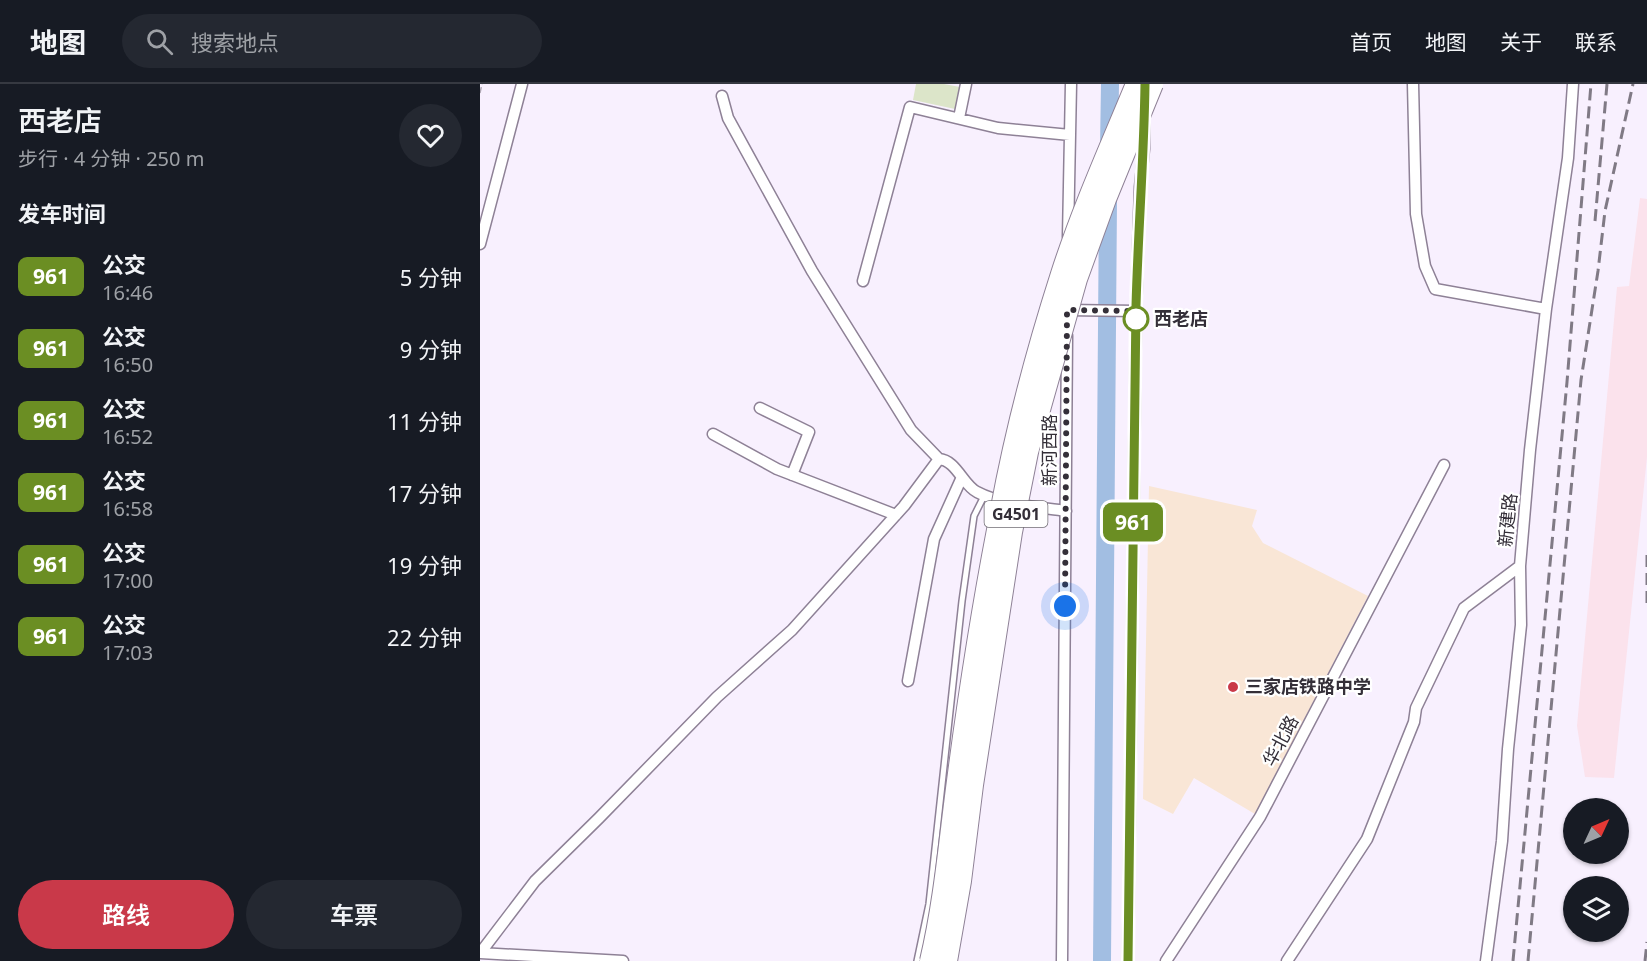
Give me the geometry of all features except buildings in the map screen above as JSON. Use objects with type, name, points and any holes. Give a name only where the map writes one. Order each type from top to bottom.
[{"type":"highway","name":"G4501","points":[[930,961],[945,879],[975,659],[1013,449],[1033,367],[1061,273],[1091,192],[1136,84]]},
{"type":"highway","name":"G4501","points":[[946,961],[961,881],[973,784],[1012,532],[1028,452],[1077,279],[1153,84]]},
{"type":"street","points":[[480,244],[522,84]]},
{"type":"street","points":[[959,118],[966,84]]},
{"type":"street","name":"新河西路","points":[[1062,961],[1071,84]]},
{"type":"street","points":[[1128,961],[1136,311],[1145,84]]},
{"type":"street","points":[[1413,84],[1416,214],[1425,266],[1435,289],[1546,309]]},
{"type":"street","name":"新建路","points":[[1486,961],[1502,841],[1508,749],[1521,625],[1520,566],[1546,309],[1568,158],[1573,84]]},
{"type":"street","points":[[722,96],[728,118],[812,271],[911,430],[939,459],[950,463],[974,491],[984,496],[1066,511]]},
{"type":"street","points":[[863,281],[910,106],[998,128],[1070,135]]},
{"type":"street","points":[[1067,310],[1136,311]]},
{"type":"street","points":[[760,408],[809,432],[792,474]]},
{"type":"street","points":[[713,434],[777,469],[896,515]]},
{"type":"street","points":[[480,953],[535,881],[717,697],[792,630],[896,515],[939,459]]},
{"type":"street","name":"华北路","points":[[1166,961],[1260,817],[1444,465]]},
{"type":"street","points":[[908,681],[934,539],[962,477]]},
{"type":"street","points":[[1287,961],[1367,839],[1414,722],[1416,708],[1464,608],[1520,566]]},
{"type":"street","points":[[480,953],[623,961]]},
{"type":"lane","points":[[917,961],[929,904],[962,601],[974,516],[984,496]]},
{"type":"lane","points":[[986,748],[1006,587],[1021,504]]},
{"type":"path","points":[[480,93],[482,84]]},
{"type":"shaded area","points":[[1640,198],[1647,199],[1647,457],[1614,778],[1585,777],[1577,726],[1617,287],[1629,286]]},
{"type":"shaded area","name":"三家店铁路中学","points":[[1149,486],[1257,510],[1252,526],[1263,543],[1368,596],[1255,814],[1194,778],[1173,814],[1143,799]]},
{"type":"green space","points":[[916,84],[944,84],[960,87],[955,109],[913,100]]},
{"type":"waterway","points":[[1109,148],[1110,84]]},
{"type":"waterway","points":[[1102,961],[1108,200]]},
{"type":"railway","points":[[1513,961],[1567,382],[1591,84]]},
{"type":"railway","points":[[1595,221],[1607,84]]},
{"type":"railway","points":[[1528,961],[1581,380],[1605,211],[1633,84]]},
{"type":"railway","points":[[1647,555],[1647,605]]},
{"type":"railway","points":[[1645,961],[1647,942]]},
{"type":"bus line","name":"961","points":[[1128,961],[1136,340],[1145,84]]},
{"type":"place","name":"西老店","points":[[1136,319]]},
{"type":"place","name":"三家店铁路中学","points":[[1233,687]]},
{"type":"route","points":[[1065,606],[1067,310],[1136,311],[1136,319]]}]
